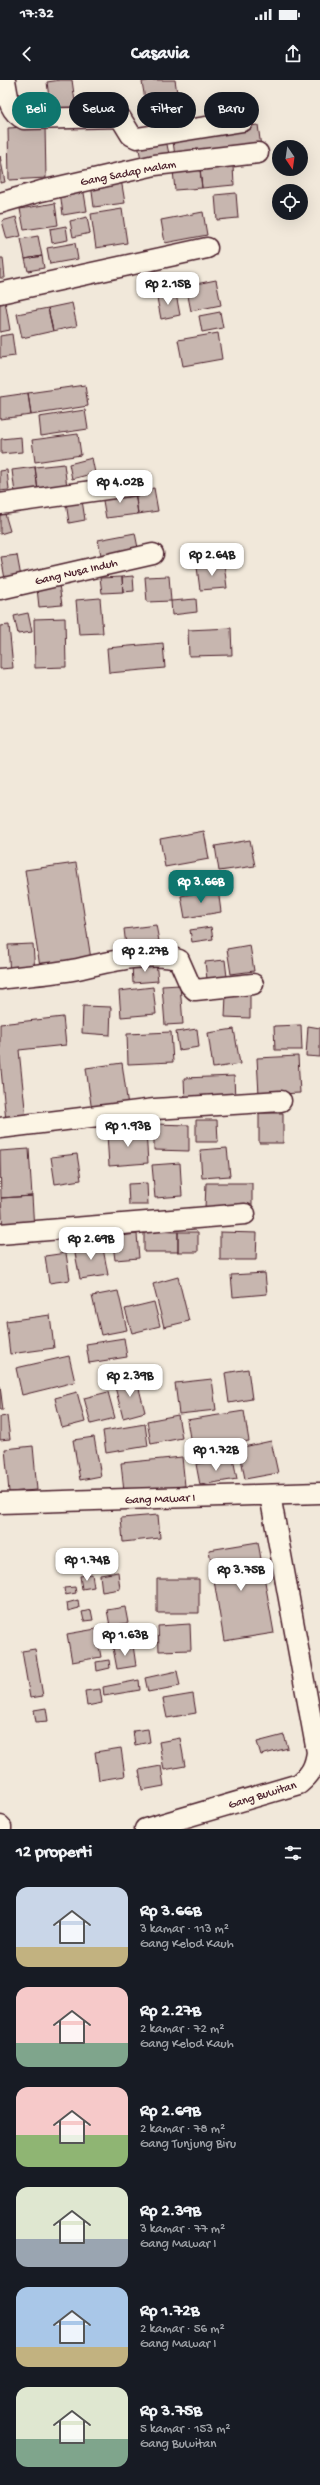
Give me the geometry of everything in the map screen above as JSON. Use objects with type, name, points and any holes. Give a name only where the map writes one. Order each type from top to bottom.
[{"type":"street","points":[[5,80],[12,108],[17,115],[24,118],[120,117],[131,136],[137,138],[204,127]]},
{"type":"street","name":"Gang Sadap Malam","points":[[0,203],[41,191],[155,165],[258,153]]},
{"type":"street","points":[[0,294],[208,248]]},
{"type":"street","points":[[0,504],[135,485]]},
{"type":"street","name":"Gang Nusa Induh","points":[[0,588],[153,554]]},
{"type":"street","points":[[0,979],[83,968],[99,962],[165,957],[179,960],[190,985],[195,990],[252,984]]},
{"type":"street","points":[[0,1128],[155,1109],[281,1101]]},
{"type":"street","points":[[0,1234],[245,1214]]},
{"type":"street","name":"Gang Mawar I","points":[[0,1503],[320,1493]]},
{"type":"street","name":"Gang Buwitan","points":[[145,1829],[299,1784],[310,1775],[316,1764],[317,1752],[270,1495]]},
{"type":"building","points":[[72,80],[74,92],[69,92],[69,110],[61,111],[61,92],[48,92],[47,82]]},
{"type":"building","points":[[151,80],[175,80],[177,92],[144,92],[142,82]]},
{"type":"building","points":[[8,128],[45,128],[46,178],[9,180]]},
{"type":"building","points":[[229,128],[258,128],[261,147],[175,156],[172,134]]},
{"type":"building","points":[[165,135],[170,159],[142,164],[137,140]]},
{"type":"building","points":[[0,156],[5,182],[0,183]]},
{"type":"building","points":[[233,166],[234,185],[202,188],[200,169]]},
{"type":"building","points":[[200,169],[202,188],[175,190],[173,171]]},
{"type":"building","points":[[121,179],[125,203],[94,207],[91,184]]},
{"type":"building","points":[[83,187],[87,211],[63,215],[60,191]]},
{"type":"building","points":[[236,193],[238,218],[217,220],[215,195]]},
{"type":"building","points":[[55,203],[58,225],[24,230],[20,209]]},
{"type":"building","points":[[122,209],[127,243],[96,248],[91,214]]},
{"type":"building","points":[[203,212],[207,235],[165,243],[161,220]]},
{"type":"building","points":[[16,217],[21,236],[7,239],[2,221]]},
{"type":"building","points":[[87,217],[90,233],[73,237],[70,221]]},
{"type":"building","points":[[66,226],[68,240],[52,243],[50,229]]},
{"type":"building","points":[[38,236],[42,256],[25,259],[21,239]]},
{"type":"building","points":[[75,243],[78,259],[50,264],[47,248]]},
{"type":"building","points":[[42,256],[44,268],[28,271],[25,259]]},
{"type":"building","points":[[0,258],[3,258],[5,278],[0,278]]},
{"type":"building","points":[[216,280],[221,305],[191,311],[186,286]]},
{"type":"building","points":[[176,294],[180,315],[161,319],[157,298]]},
{"type":"building","points":[[0,301],[5,301],[10,330],[0,332]]},
{"type":"building","points":[[72,303],[77,326],[53,331],[48,308]]},
{"type":"building","points":[[48,308],[53,331],[22,338],[17,314]]},
{"type":"building","points":[[220,312],[223,328],[202,332],[199,316]]},
{"type":"building","points":[[218,333],[222,359],[183,366],[178,340]]},
{"type":"building","points":[[12,334],[15,356],[0,358],[0,336]]},
{"type":"building","points":[[85,385],[88,406],[31,415],[28,393]]},
{"type":"building","points":[[28,393],[31,415],[0,419],[0,397]]},
{"type":"building","points":[[85,410],[88,429],[41,436],[39,417]]},
{"type":"building","points":[[78,434],[81,455],[35,462],[32,440]]},
{"type":"building","points":[[21,437],[22,452],[1,454],[1,439]]},
{"type":"building","points":[[92,458],[95,473],[72,479],[69,464]]},
{"type":"building","points":[[64,464],[67,487],[38,491],[35,467]]},
{"type":"building","points":[[35,467],[38,491],[15,493],[12,470]]},
{"type":"building","points":[[7,470],[9,490],[0,491],[0,471]]},
{"type":"building","points":[[154,488],[158,511],[138,514],[135,491]]},
{"type":"building","points":[[135,491],[138,514],[106,518],[102,495]]},
{"type":"building","points":[[82,500],[85,520],[69,523],[66,502]]},
{"type":"building","points":[[5,514],[10,531],[0,534],[0,515]]},
{"type":"building","points":[[135,533],[139,553],[102,560],[98,540]]},
{"type":"building","points":[[17,555],[21,577],[5,579],[1,557]]},
{"type":"building","points":[[224,563],[227,588],[200,590],[197,567]]},
{"type":"building","points":[[133,576],[134,591],[123,592],[122,577]]},
{"type":"building","points":[[169,576],[171,601],[147,602],[145,577]]},
{"type":"building","points":[[122,577],[123,592],[102,593],[100,578]]},
{"type":"building","points":[[59,585],[62,605],[39,607],[37,588]]},
{"type":"building","points":[[100,598],[103,633],[79,634],[76,600]]},
{"type":"building","points":[[196,599],[197,612],[172,615],[171,601]]},
{"type":"building","points":[[28,613],[32,632],[18,634],[14,616]]},
{"type":"building","points":[[65,618],[66,667],[35,668],[34,619]]},
{"type":"building","points":[[9,625],[13,668],[0,669],[0,626]]},
{"type":"building","points":[[231,628],[232,655],[189,656],[188,630]]},
{"type":"building","points":[[163,643],[165,668],[109,673],[107,648]]},
{"type":"building","points":[[204,831],[209,859],[165,867],[160,839]]},
{"type":"building","points":[[250,840],[255,866],[219,871],[215,846]]},
{"type":"building","points":[[76,863],[91,959],[40,967],[25,870]]},
{"type":"building","points":[[218,889],[221,912],[185,918],[181,896]]},
{"type":"building","points":[[156,925],[159,941],[126,946],[124,929]]},
{"type":"building","points":[[211,927],[213,939],[192,942],[190,930]]},
{"type":"building","points":[[33,944],[35,973],[10,974],[8,945]]},
{"type":"building","points":[[250,945],[254,971],[231,974],[227,949]]},
{"type":"building","points":[[225,960],[227,977],[207,979],[205,962]]},
{"type":"building","points":[[156,962],[158,981],[133,983],[132,964]]},
{"type":"building","points":[[180,985],[183,1024],[165,1025],[162,986]]},
{"type":"building","points":[[153,987],[156,1014],[121,1017],[119,991]]},
{"type":"building","points":[[226,995],[250,995],[250,1018],[225,1017]]},
{"type":"building","points":[[83,1006],[111,1007],[110,1035],[82,1033]]},
{"type":"building","points":[[63,1017],[66,1045],[19,1050],[26,1118],[6,1121],[0,1059],[0,1024]]},
{"type":"building","points":[[301,1025],[302,1050],[275,1050],[274,1026]]},
{"type":"building","points":[[308,1026],[320,1028],[320,1057],[306,1056]]},
{"type":"building","points":[[197,1029],[199,1047],[179,1050],[176,1032]]},
{"type":"building","points":[[234,1029],[240,1064],[213,1068],[208,1033]]},
{"type":"building","points":[[171,1032],[173,1062],[128,1064],[127,1034]]},
{"type":"building","points":[[298,1056],[300,1093],[259,1095],[257,1058]]},
{"type":"building","points":[[122,1063],[128,1106],[92,1112],[86,1068]]},
{"type":"building","points":[[234,1076],[235,1100],[185,1102],[184,1078]]},
{"type":"building","points":[[259,1113],[283,1113],[283,1143],[259,1143]]},
{"type":"building","points":[[196,1120],[217,1120],[218,1142],[196,1142]]},
{"type":"building","points":[[154,1124],[189,1125],[189,1151],[154,1150]]},
{"type":"building","points":[[146,1131],[148,1163],[109,1166],[107,1134]]},
{"type":"building","points":[[227,1148],[230,1176],[202,1178],[200,1150]]},
{"type":"building","points":[[29,1149],[32,1196],[1,1198],[0,1151]]},
{"type":"building","points":[[77,1154],[81,1180],[55,1184],[51,1157]]},
{"type":"building","points":[[180,1163],[182,1196],[155,1198],[152,1165]]},
{"type":"building","points":[[147,1183],[148,1205],[129,1205],[128,1184]]},
{"type":"building","points":[[206,1183],[252,1183],[252,1208],[205,1208]]},
{"type":"building","points":[[32,1196],[34,1230],[3,1232],[1,1198]]},
{"type":"building","points":[[144,1231],[178,1232],[178,1252],[144,1252]]},
{"type":"building","points":[[178,1232],[198,1232],[198,1252],[178,1252]]},
{"type":"building","points":[[220,1232],[257,1233],[256,1260],[220,1260]]},
{"type":"building","points":[[137,1234],[139,1258],[115,1260],[112,1237]]},
{"type":"building","points":[[102,1243],[108,1275],[80,1279],[74,1248]]},
{"type":"building","points":[[66,1253],[70,1280],[49,1283],[45,1256]]},
{"type":"building","points":[[265,1273],[267,1294],[233,1297],[231,1275]]},
{"type":"building","points":[[178,1277],[189,1321],[164,1327],[153,1284]]},
{"type":"building","points":[[118,1291],[127,1330],[101,1335],[92,1296]]},
{"type":"building","points":[[154,1302],[160,1326],[132,1333],[125,1309]]},
{"type":"building","points":[[50,1315],[54,1348],[10,1354],[6,1321]]},
{"type":"building","points":[[124,1338],[127,1357],[89,1363],[86,1344]]},
{"type":"building","points":[[69,1356],[75,1382],[22,1395],[16,1368]]},
{"type":"building","points":[[248,1369],[252,1399],[229,1403],[225,1373]]},
{"type":"building","points":[[136,1377],[145,1412],[123,1418],[114,1383]]},
{"type":"building","points":[[212,1379],[216,1410],[179,1414],[175,1383]]},
{"type":"building","points":[[0,1386],[3,1410],[0,1410]]},
{"type":"building","points":[[77,1392],[85,1422],[62,1428],[55,1398]]},
{"type":"building","points":[[108,1392],[115,1418],[91,1424],[84,1398]]},
{"type":"building","points":[[244,1411],[249,1441],[192,1450],[187,1420]]},
{"type":"building","points":[[178,1415],[182,1438],[151,1444],[147,1421]]},
{"type":"building","points":[[7,1416],[10,1439],[0,1440],[0,1417]]},
{"type":"building","points":[[145,1424],[148,1446],[106,1453],[103,1431]]},
{"type":"building","points":[[94,1437],[101,1476],[80,1480],[73,1440]]},
{"type":"building","points":[[271,1441],[278,1473],[245,1479],[239,1448]]},
{"type":"building","points":[[33,1446],[37,1490],[9,1492],[5,1449]]},
{"type":"building","points":[[182,1457],[185,1486],[124,1492],[121,1463]]},
{"type":"building","points":[[233,1458],[237,1479],[200,1485],[196,1464]]},
{"type":"building","points":[[158,1515],[160,1538],[123,1542],[121,1518]]},
{"type":"building","points":[[258,1542],[274,1633],[224,1641],[209,1550]]},
{"type":"building","points":[[118,1572],[120,1589],[102,1592],[100,1575]]},
{"type":"building","points":[[92,1574],[94,1587],[82,1589],[80,1576]]},
{"type":"building","points":[[157,1579],[199,1579],[199,1613],[157,1613]]},
{"type":"building","points":[[75,1587],[76,1593],[65,1595],[64,1588]]},
{"type":"building","points":[[78,1600],[79,1608],[68,1611],[67,1603]]},
{"type":"building","points":[[125,1607],[128,1623],[110,1626],[107,1610]]},
{"type":"building","points":[[91,1610],[93,1620],[84,1621],[82,1612]]},
{"type":"building","points":[[190,1624],[191,1650],[159,1651],[158,1626]]},
{"type":"building","points":[[96,1629],[101,1657],[72,1662],[67,1634]]},
{"type":"building","points":[[133,1645],[136,1666],[117,1669],[113,1648]]},
{"type":"building","points":[[35,1649],[43,1696],[30,1698],[22,1651]]},
{"type":"building","points":[[109,1660],[110,1668],[97,1671],[96,1662]]},
{"type":"building","points":[[177,1671],[180,1686],[148,1692],[145,1678]]},
{"type":"building","points":[[139,1680],[140,1690],[104,1696],[103,1687]]},
{"type":"building","points":[[100,1689],[102,1703],[87,1706],[85,1691]]},
{"type":"building","points":[[193,1694],[196,1713],[167,1718],[163,1699]]},
{"type":"building","points":[[46,1708],[48,1721],[36,1722],[34,1710]]},
{"type":"building","points":[[148,1729],[150,1742],[135,1745],[133,1731]]},
{"type":"building","points":[[284,1735],[288,1748],[261,1755],[257,1742]]},
{"type":"building","points":[[180,1738],[185,1766],[164,1770],[159,1742]]},
{"type":"building","points":[[121,1748],[125,1776],[99,1780],[95,1752]]},
{"type":"building","points":[[161,1766],[164,1786],[142,1790],[139,1770]]}]
